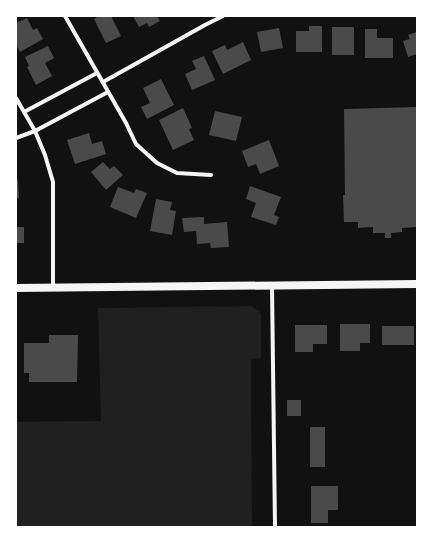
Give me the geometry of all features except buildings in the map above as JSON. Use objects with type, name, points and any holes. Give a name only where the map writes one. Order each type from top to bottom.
[{"type":"main road","points":[[16,288],[417,284]]},
{"type":"street","points":[[65,16],[136,144],[156,163],[177,173],[211,175]]},
{"type":"street","points":[[104,84],[223,16]]},
{"type":"street","points":[[24,112],[97,73]]},
{"type":"street","points":[[16,138],[35,132],[108,92]]},
{"type":"street","points":[[16,98],[35,132],[45,155],[53,182],[53,288]]},
{"type":"street","points":[[272,285],[275,527]]},
{"type":"shaded area","points":[[251,306],[261,314],[261,358],[251,359],[252,527],[16,527],[16,422],[101,421],[98,308]]}]
